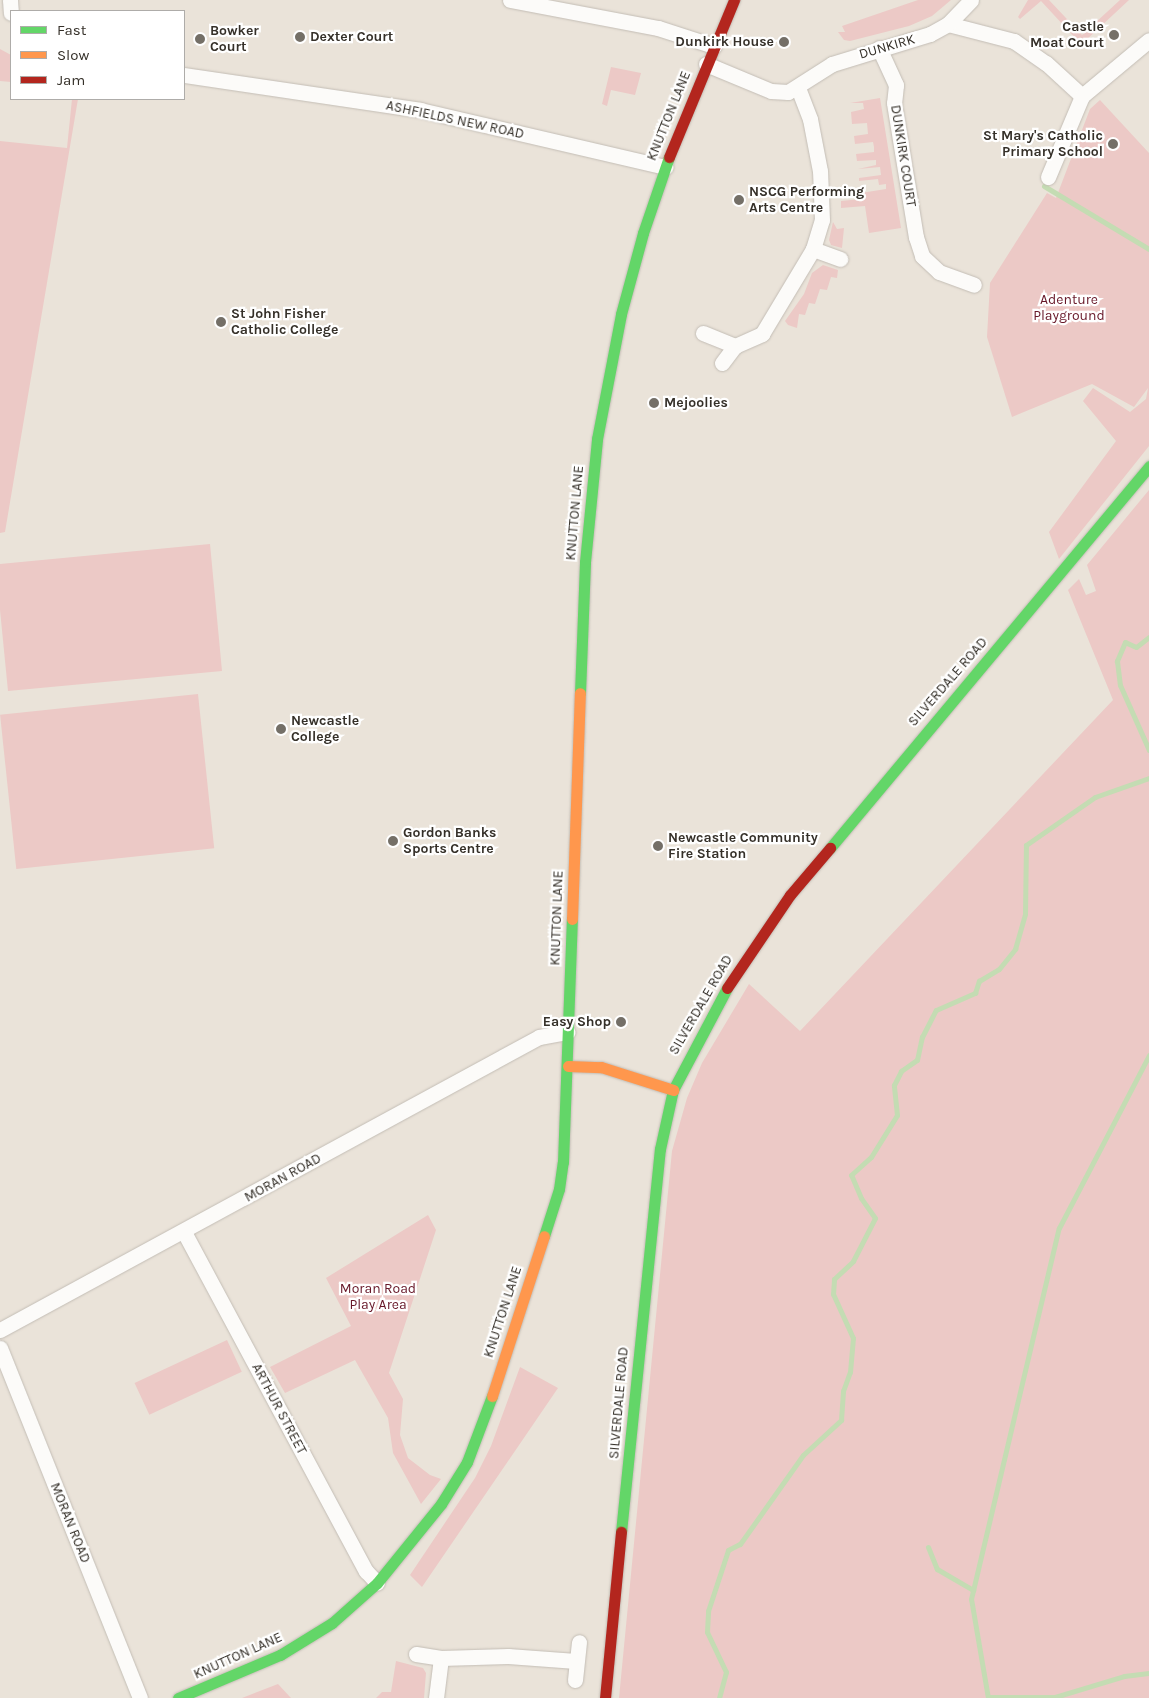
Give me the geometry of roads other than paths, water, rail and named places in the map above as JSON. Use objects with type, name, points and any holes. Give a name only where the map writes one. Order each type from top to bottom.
[{"type":"main road","name":"KNUTTON LANE","points":[[178,1698],[280,1655],[332,1623],[377,1583],[441,1504],[467,1462],[488,1410],[559,1188],[568,1066],[585,562],[597,439],[622,314],[665,167],[734,0]]},
{"type":"main road","name":"SILVERDALE ROAD","points":[[605,1698],[651,1219],[660,1148],[673,1090],[684,1064],[735,974],[790,895],[1149,466]]},
{"type":"main road","points":[[568,1066],[602,1067],[673,1090]]},
{"type":"street","points":[[510,0],[658,28],[714,46]]},
{"type":"street","name":"DUNKIRK","points":[[706,64],[771,91],[783,92],[798,88],[832,64],[923,36],[948,24],[971,0]]},
{"type":"street","points":[[948,24],[1014,42],[1046,63],[1082,96]]},
{"type":"street","points":[[1048,177],[1082,96],[1149,40]]},
{"type":"street","name":"DUNKIRK COURT","points":[[879,48],[896,85],[894,103],[916,237],[922,256],[939,272],[974,285]]},
{"type":"street","name":"ASHFIELDS NEW ROAD","points":[[185,75],[420,110],[665,167]]},
{"type":"street","points":[[722,363],[735,346],[762,334],[813,249],[822,220],[823,203],[810,119],[798,88]]},
{"type":"street","points":[[813,249],[840,259]]},
{"type":"street","points":[[703,333],[735,346]]},
{"type":"street","name":"MORAN ROAD","points":[[0,1330],[184,1232],[539,1037],[568,1032]]},
{"type":"street","name":"ARTHUR STREET","points":[[184,1232],[366,1571],[377,1583]]},
{"type":"street","name":"MORAN ROAD","points":[[0,1348],[140,1698]]},
{"type":"street","points":[[575,1680],[578,1642]]},
{"type":"street","points":[[416,1654],[441,1658],[508,1656],[576,1661]]},
{"type":"street","points":[[436,1698],[441,1658]]},
{"type":"waterway","points":[[1044,186],[1149,249]]},
{"type":"waterway","points":[[1149,637],[1136,647],[1125,642],[1117,661],[1120,685],[1149,750]]},
{"type":"waterway","points":[[719,1698],[726,1672],[707,1632],[708,1611],[728,1550],[740,1544],[803,1455],[841,1420],[843,1391],[850,1372],[853,1338],[833,1294],[834,1279],[853,1261],[875,1218],[861,1198],[851,1175],[871,1157],[897,1115],[894,1085],[901,1071],[917,1060],[922,1037],[936,1010],[975,993],[979,981],[999,969],[1015,949],[1025,914],[1026,845],[1095,797],[1149,778]]},
{"type":"waterway","points":[[988,1698],[971,1599],[1059,1228],[1149,1055]]},
{"type":"waterway","points":[[928,1547],[937,1569],[973,1590]]},
{"type":"waterway","points":[[988,1697],[1055,1697],[1124,1676],[1149,1673]]},
{"type":"place","name":"Castle Moat Court","points":[[1114,35]]},
{"type":"place","name":"Dexter Court","points":[[300,37]]},
{"type":"place","name":"Bowker Court","points":[[200,39]]},
{"type":"place","name":"Dunkirk House","points":[[784,42]]},
{"type":"place","name":"St Mary's Catholic Primary School","points":[[1113,144]]},
{"type":"place","name":"NSCG Performing Arts Centre","points":[[739,200]]},
{"type":"place","name":"St John Fisher Catholic College","points":[[221,322]]},
{"type":"place","name":"Mejoolies","points":[[654,403]]},
{"type":"place","name":"Newcastle College","points":[[281,729]]},
{"type":"place","name":"Gordon Banks Sports Centre","points":[[393,841]]},
{"type":"place","name":"Newcastle Community Fire Station","points":[[658,846]]},
{"type":"place","name":"Easy Shop","points":[[621,1022]]},
{"type":"park label","name":"Adenture Playground","points":[[1069,308]]},
{"type":"park label","name":"Moran Road Play Area","points":[[378,1298]]}]
